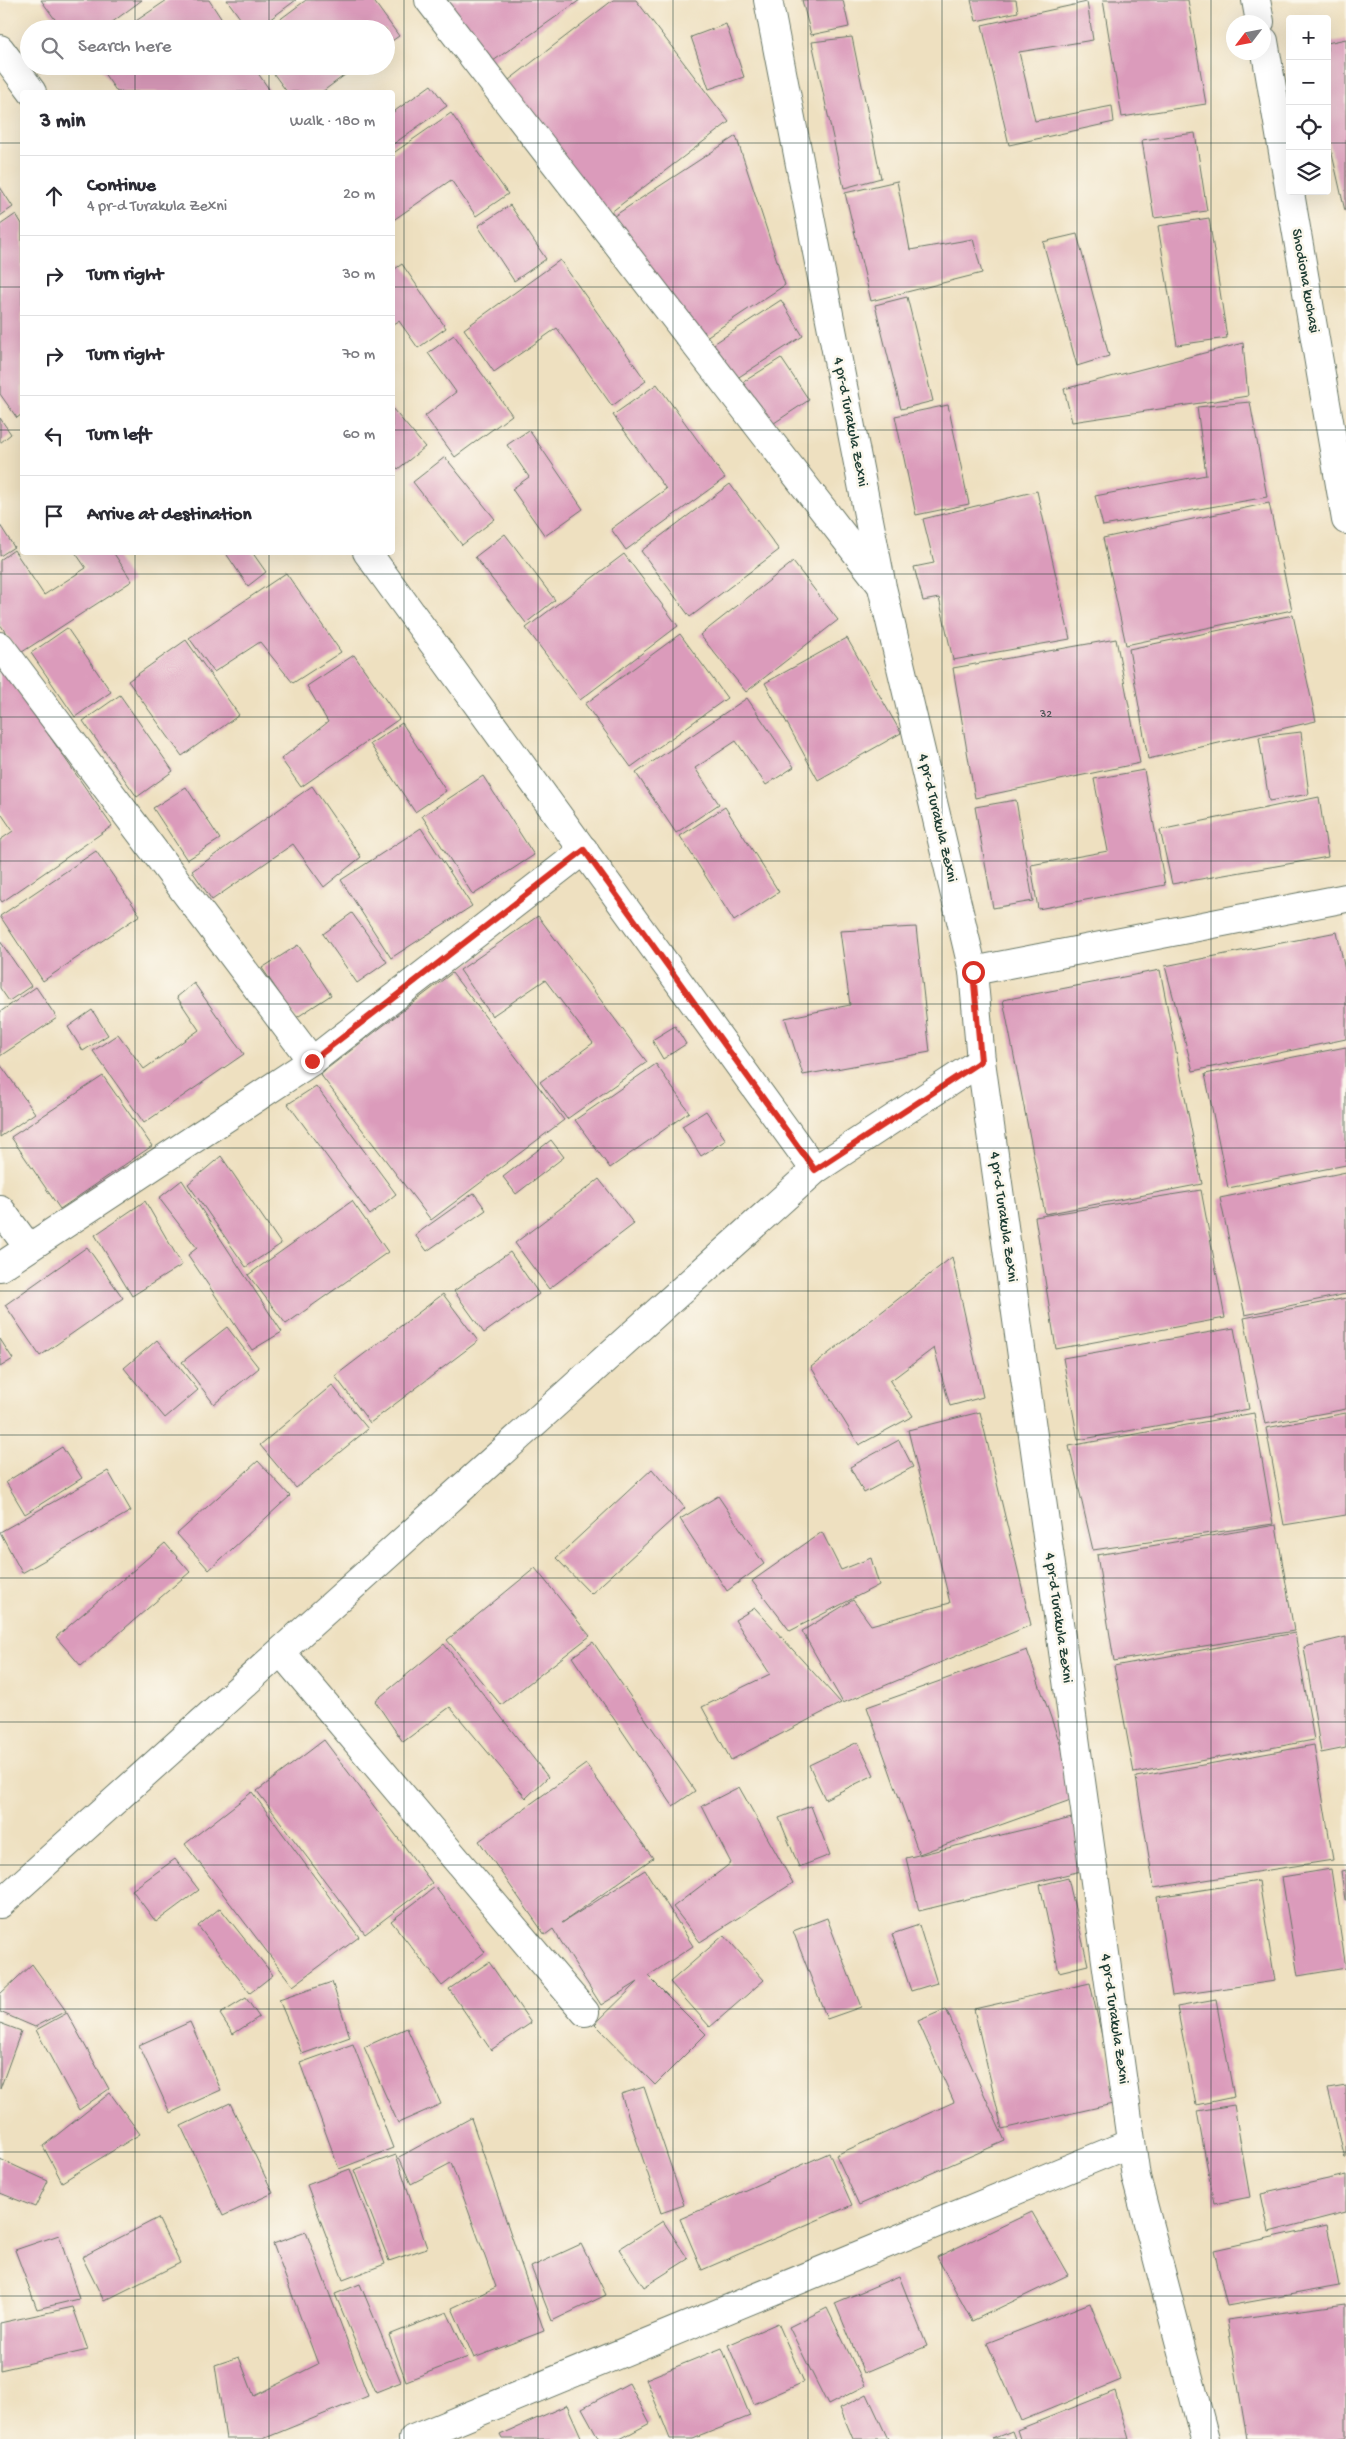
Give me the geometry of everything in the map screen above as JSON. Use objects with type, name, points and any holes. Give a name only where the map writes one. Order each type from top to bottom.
[{"type":"street","points":[[429,0],[882,587]]},
{"type":"street","name":"4 pr-d Turakula Zexni","points":[[768,0],[882,587],[973,972],[981,1061],[1136,2177],[1205,2439]]},
{"type":"street","points":[[1256,0],[1259,15]]},
{"type":"street","points":[[0,49],[31,90]]},
{"type":"street","name":"Shodiona kuchasi","points":[[1267,60],[1346,520]]},
{"type":"street","points":[[369,555],[815,1170]]},
{"type":"street","points":[[0,646],[312,1061]]},
{"type":"street","points":[[0,1267],[28,1246],[312,1061],[584,850]]},
{"type":"street","points":[[973,972],[1346,898]]},
{"type":"street","points":[[0,1904],[815,1170],[981,1061]]},
{"type":"street","points":[[0,1209],[28,1246]]},
{"type":"street","points":[[281,1652],[585,2012]]},
{"type":"street","points":[[413,2439],[1131,2143]]},
{"type":"building","points":[[41,0],[142,0],[115,20],[55,20]]},
{"type":"building","points":[[167,0],[209,0],[222,20],[137,20]]},
{"type":"building","points":[[227,0],[296,0],[269,20],[241,20]]},
{"type":"building","points":[[306,0],[373,0],[387,20],[279,20]]},
{"type":"building","points":[[440,0],[580,0],[486,66]]},
{"type":"building","points":[[613,0],[636,0],[729,122],[606,216],[505,83]]},
{"type":"building","points":[[802,0],[843,0],[849,27],[811,35]]},
{"type":"building","points":[[971,0],[1016,0],[1018,12],[976,21]]},
{"type":"building","points":[[1103,0],[1188,0],[1206,104],[1122,117]]},
{"type":"building","points":[[1087,2],[1093,40],[1019,52],[1035,121],[1112,106],[1114,122],[1009,145],[982,25]]},
{"type":"building","points":[[726,24],[744,77],[709,89],[691,37]]},
{"type":"building","points":[[395,30],[399,36],[395,39]]},
{"type":"building","points":[[852,37],[881,178],[844,188],[812,42]]},
{"type":"building","points":[[1346,39],[1346,211],[1331,150],[1331,42]]},
{"type":"building","points":[[105,75],[259,75],[270,90],[116,90]]},
{"type":"building","points":[[275,75],[345,75],[325,90],[286,90]]},
{"type":"building","points":[[431,85],[447,106],[395,143],[395,111]]},
{"type":"building","points":[[451,113],[508,194],[476,216],[451,180],[395,219],[395,152]]},
{"type":"building","points":[[1195,133],[1207,211],[1154,218],[1142,140]]},
{"type":"building","points":[[736,136],[785,285],[697,343],[611,218]]},
{"type":"building","points":[[897,181],[910,250],[973,239],[982,273],[871,301],[845,193]]},
{"type":"building","points":[[0,187],[13,207],[0,216]]},
{"type":"building","points":[[510,205],[546,259],[514,281],[478,226]]},
{"type":"building","points":[[16,214],[20,221],[20,416],[17,418],[0,394],[0,225]]},
{"type":"building","points":[[1209,218],[1227,338],[1177,345],[1158,226]]},
{"type":"building","points":[[1077,234],[1109,356],[1077,366],[1043,242]]},
{"type":"building","points":[[560,260],[646,381],[612,406],[557,328],[494,372],[464,329]]},
{"type":"building","points":[[402,264],[446,328],[418,348],[399,321],[395,323],[395,269]]},
{"type":"building","points":[[907,297],[933,401],[901,409],[875,305]]},
{"type":"building","points":[[781,300],[803,336],[731,382],[709,347]]},
{"type":"building","points":[[454,335],[512,415],[455,457],[425,416],[456,392],[428,353]]},
{"type":"building","points":[[1243,343],[1248,396],[1072,422],[1064,389]]},
{"type":"building","points":[[781,358],[809,400],[765,429],[737,386]]},
{"type":"building","points":[[657,384],[725,478],[626,550],[611,529],[666,489],[613,415]]},
{"type":"building","points":[[1250,402],[1267,497],[1103,526],[1095,496],[1206,475],[1197,407]]},
{"type":"building","points":[[948,405],[969,504],[916,515],[895,416]]},
{"type":"building","points":[[395,412],[425,447],[398,469],[395,466]]},
{"type":"building","points":[[0,418],[11,434],[0,443]]},
{"type":"building","points":[[529,430],[583,509],[545,536],[512,489],[529,477],[507,445]]},
{"type":"building","points":[[445,457],[495,519],[462,545],[413,482]]},
{"type":"building","points":[[730,484],[779,550],[690,617],[641,551]]},
{"type":"building","points":[[1037,491],[1070,639],[953,660],[939,598],[923,601],[914,567],[934,563],[923,519]]},
{"type":"building","points":[[1269,503],[1292,610],[1126,645],[1103,538]]},
{"type":"building","points":[[0,525],[14,547],[0,556]]},
{"type":"building","points":[[505,534],[555,600],[526,623],[475,557]]},
{"type":"building","points":[[14,550],[44,595],[86,568],[77,555],[115,555],[132,581],[19,654],[0,624],[0,560]]},
{"type":"building","points":[[624,554],[678,626],[580,700],[526,628]]},
{"type":"building","points":[[227,555],[254,555],[266,572],[248,586]]},
{"type":"building","points":[[793,562],[838,620],[746,692],[700,635]]},
{"type":"building","points":[[286,573],[341,652],[293,683],[260,642],[214,672],[189,638]]},
{"type":"building","points":[[1293,615],[1316,721],[1148,759],[1129,649]]},
{"type":"building","points":[[67,628],[111,692],[75,717],[31,653]]},
{"type":"building","points":[[680,634],[727,698],[631,767],[585,704]]},
{"type":"building","points":[[847,638],[901,733],[818,780],[765,683]]},
{"type":"building","points":[[1116,639],[1140,763],[975,798],[953,668]]},
{"type":"building","points":[[186,640],[239,715],[182,756],[128,681]]},
{"type":"building","points":[[354,655],[399,719],[301,787],[281,759],[328,722],[307,686]]},
{"type":"building","points":[[0,665],[112,826],[2,902],[0,899],[0,840],[13,831],[0,812]]},
{"type":"building","points":[[120,695],[173,771],[137,797],[83,721]]},
{"type":"building","points":[[747,698],[794,767],[766,785],[736,741],[695,768],[719,804],[676,833],[636,773]]},
{"type":"building","points":[[402,723],[446,791],[415,812],[370,744]]},
{"type":"building","points":[[1301,732],[1309,794],[1269,801],[1259,737]]},
{"type":"building","points":[[1144,770],[1165,885],[1038,909],[1031,865],[1108,851],[1094,779]]},
{"type":"building","points":[[483,776],[534,855],[473,895],[422,816]]},
{"type":"building","points":[[312,786],[361,857],[324,887],[293,844],[212,900],[192,871]]},
{"type":"building","points":[[186,787],[220,839],[187,860],[153,808]]},
{"type":"building","points":[[1319,797],[1328,857],[1172,884],[1160,830]]},
{"type":"building","points":[[1016,800],[1033,901],[993,908],[975,807]]},
{"type":"building","points":[[725,807],[779,892],[734,921],[680,836]]},
{"type":"building","points":[[421,828],[472,906],[391,958],[341,880]]},
{"type":"building","points":[[96,851],[140,915],[43,981],[0,916]]},
{"type":"building","points":[[352,913],[387,962],[357,983],[323,934]]},
{"type":"building","points":[[538,916],[647,1062],[567,1119],[540,1082],[593,1043],[545,980],[492,1016],[460,970]]},
{"type":"building","points":[[916,927],[930,1052],[803,1075],[785,1018],[850,1005],[840,931]]},
{"type":"building","points":[[1337,932],[1346,975],[1346,1039],[1193,1071],[1165,966]]},
{"type":"building","points":[[0,941],[31,986],[9,1001],[0,988]]},
{"type":"building","points":[[298,945],[331,995],[296,1018],[262,968]]},
{"type":"building","points":[[1160,970],[1202,1184],[1045,1214],[1003,1000]]},
{"type":"building","points":[[452,973],[564,1120],[431,1220],[320,1074]]},
{"type":"building","points":[[194,983],[244,1054],[144,1123],[93,1051],[118,1034],[144,1069],[199,1030],[177,997]]},
{"type":"building","points":[[36,987],[57,1018],[0,1056],[0,1012]]},
{"type":"building","points":[[92,1010],[108,1035],[83,1051],[68,1027]]},
{"type":"building","points":[[675,1026],[686,1044],[663,1059],[652,1040]]},
{"type":"building","points":[[1346,1047],[1346,1165],[1228,1188],[1205,1074]]},
{"type":"building","points":[[0,1064],[35,1113],[0,1137]]},
{"type":"building","points":[[656,1064],[689,1112],[610,1168],[575,1120]]},
{"type":"building","points":[[103,1076],[152,1146],[60,1209],[11,1137]]},
{"type":"building","points":[[316,1086],[396,1194],[370,1215],[288,1104]]},
{"type":"building","points":[[706,1111],[726,1140],[701,1156],[682,1126]]},
{"type":"building","points":[[551,1140],[564,1157],[516,1194],[503,1177]]},
{"type":"building","points":[[221,1156],[281,1244],[246,1267],[188,1184]]},
{"type":"building","points":[[1346,1172],[1346,1294],[1245,1315],[1220,1198]]},
{"type":"building","points":[[599,1179],[634,1224],[549,1289],[515,1243]]},
{"type":"building","points":[[182,1180],[282,1332],[252,1350],[188,1255],[197,1248],[159,1198]]},
{"type":"building","points":[[1201,1190],[1225,1318],[1056,1349],[1035,1217]]},
{"type":"building","points":[[474,1193],[486,1210],[427,1251],[415,1235]]},
{"type":"building","points":[[145,1201],[182,1265],[132,1296],[95,1235]]},
{"type":"building","points":[[352,1201],[388,1252],[286,1324],[248,1275]]},
{"type":"building","points":[[87,1247],[123,1298],[40,1356],[5,1305]]},
{"type":"building","points":[[510,1252],[539,1294],[484,1333],[454,1291]]},
{"type":"building","points":[[952,1257],[983,1397],[950,1406],[934,1348],[890,1381],[913,1416],[859,1445],[811,1367]]},
{"type":"building","points":[[443,1294],[478,1341],[370,1423],[335,1376]]},
{"type":"building","points":[[1346,1298],[1346,1409],[1265,1424],[1244,1318]]},
{"type":"building","points":[[227,1327],[259,1368],[214,1404],[182,1362]]},
{"type":"building","points":[[1234,1328],[1249,1409],[1078,1440],[1063,1358]]},
{"type":"building","points":[[0,1339],[13,1359],[0,1367]]},
{"type":"building","points":[[157,1340],[198,1390],[165,1418],[124,1368]]},
{"type":"building","points":[[332,1385],[368,1429],[296,1488],[260,1445]]},
{"type":"building","points":[[980,1412],[1031,1625],[843,1703],[802,1631],[853,1600],[871,1625],[950,1603],[908,1430]]},
{"type":"building","points":[[1254,1413],[1273,1524],[1093,1550],[1069,1446]]},
{"type":"building","points":[[1346,1413],[1346,1515],[1284,1525],[1266,1428]]},
{"type":"building","points":[[899,1440],[913,1467],[864,1493],[850,1467]]},
{"type":"building","points":[[62,1447],[82,1478],[25,1514],[6,1482]]},
{"type":"building","points":[[258,1461],[290,1496],[209,1570],[177,1534]]},
{"type":"building","points":[[652,1469],[685,1508],[591,1594],[556,1558]]},
{"type":"building","points":[[108,1471],[131,1511],[22,1573],[0,1532]]},
{"type":"building","points":[[718,1496],[764,1564],[727,1591],[680,1519]]},
{"type":"building","points":[[1276,1525],[1294,1631],[1114,1661],[1097,1555]]},
{"type":"building","points":[[822,1532],[841,1570],[871,1558],[879,1585],[790,1631],[752,1581]]},
{"type":"building","points":[[165,1543],[190,1572],[81,1666],[56,1637]]},
{"type":"building","points":[[535,1568],[590,1636],[501,1705],[447,1640]]},
{"type":"building","points":[[755,1608],[841,1703],[731,1760],[702,1707],[770,1674],[735,1620]]},
{"type":"building","points":[[1295,1633],[1314,1740],[1134,1773],[1114,1666]]},
{"type":"building","points":[[1346,1637],[1346,1748],[1321,1753],[1304,1647]]},
{"type":"building","points":[[593,1642],[695,1791],[673,1806],[572,1657]]},
{"type":"building","points":[[444,1644],[548,1777],[526,1798],[450,1707],[403,1742],[375,1701]]},
{"type":"building","points":[[1027,1650],[1079,1797],[919,1854],[867,1707]]},
{"type":"building","points":[[324,1740],[432,1883],[365,1934],[257,1791]]},
{"type":"building","points":[[858,1742],[874,1775],[825,1799],[809,1765]]},
{"type":"building","points":[[1314,1745],[1333,1860],[1154,1888],[1136,1777]]},
{"type":"building","points":[[586,1764],[653,1858],[562,1923],[645,1870],[693,1946],[648,1976],[706,2034],[655,2085],[595,2024],[638,1982],[601,2005],[553,1929],[545,1935],[479,1841]]},
{"type":"building","points":[[739,1787],[793,1883],[700,1942],[673,1907],[731,1863],[702,1806]]},
{"type":"building","points":[[252,1792],[359,1937],[293,1986],[185,1844]]},
{"type":"building","points":[[811,1806],[830,1855],[799,1867],[779,1818]]},
{"type":"building","points":[[1076,1817],[1089,1869],[919,1911],[906,1858]]},
{"type":"building","points":[[175,1859],[199,1890],[156,1922],[132,1890]]},
{"type":"building","points":[[1331,1869],[1346,1968],[1298,1976],[1282,1877]]},
{"type":"building","points":[[1346,1870],[1346,1900],[1345,1900],[1341,1871]]},
{"type":"building","points":[[1068,1878],[1088,1965],[1059,1972],[1040,1885]]},
{"type":"building","points":[[1259,1881],[1275,1981],[1172,1996],[1157,1897]]},
{"type":"building","points":[[435,1887],[485,1952],[442,1986],[391,1921]]},
{"type":"building","points":[[220,1908],[273,1975],[250,1993],[198,1926]]},
{"type":"building","points":[[827,1918],[861,2007],[827,2019],[793,1931]]},
{"type":"building","points":[[919,1925],[937,1983],[911,1991],[892,1934]]},
{"type":"building","points":[[724,1935],[764,1980],[710,2027],[670,1982]]},
{"type":"building","points":[[489,1962],[531,2023],[491,2050],[449,1989]]},
{"type":"building","points":[[32,1964],[66,2011],[35,2027],[0,2012],[0,1994]]},
{"type":"building","points":[[332,1982],[350,2037],[302,2054],[279,2000]]},
{"type":"building","points":[[1090,1983],[1117,2103],[1002,2129],[974,2009]]},
{"type":"building","points":[[246,1998],[259,2017],[233,2034],[220,2014]]},
{"type":"building","points":[[1216,2000],[1234,2097],[1196,2105],[1177,2007]]},
{"type":"building","points":[[946,2009],[1005,2141],[859,2205],[836,2155],[954,2102],[918,2021]]},
{"type":"building","points":[[67,2013],[109,2089],[79,2110],[36,2030]]},
{"type":"building","points":[[190,2022],[221,2090],[170,2113],[139,2045]]},
{"type":"building","points":[[0,2023],[21,2031],[0,2089]]},
{"type":"building","points":[[407,2028],[441,2104],[398,2123],[364,2047]]},
{"type":"building","points":[[353,2044],[393,2148],[339,2169],[300,2063]]},
{"type":"building","points":[[1346,2086],[1346,2158],[1345,2158],[1328,2089]]},
{"type":"building","points":[[644,2087],[684,2205],[661,2213],[621,2094]]},
{"type":"building","points":[[110,2093],[140,2134],[62,2182],[43,2146]]},
{"type":"building","points":[[230,2103],[273,2193],[223,2216],[181,2126]]},
{"type":"building","points":[[1234,2105],[1250,2197],[1214,2204],[1197,2111]]},
{"type":"building","points":[[471,2118],[544,2331],[474,2358],[452,2308],[496,2287],[451,2163],[411,2184],[399,2157]]},
{"type":"building","points":[[829,2153],[852,2205],[702,2270],[680,2219]]},
{"type":"building","points":[[396,2155],[427,2248],[389,2261],[354,2170]]},
{"type":"building","points":[[0,2159],[48,2181],[35,2207],[0,2193]]},
{"type":"building","points":[[350,2169],[385,2264],[343,2280],[307,2185]]},
{"type":"building","points":[[1346,2175],[1346,2212],[1269,2232],[1261,2194]]},
{"type":"building","points":[[1032,2212],[1068,2275],[972,2321],[937,2257]]},
{"type":"building","points":[[158,2218],[180,2263],[104,2301],[82,2257]]},
{"type":"building","points":[[663,2221],[688,2259],[644,2287],[619,2249]]},
{"type":"building","points":[[1327,2225],[1339,2286],[1227,2306],[1214,2250]]},
{"type":"building","points":[[306,2232],[368,2396],[263,2439],[226,2439],[215,2365],[239,2357],[254,2396],[318,2364],[273,2244]]},
{"type":"building","points":[[59,2235],[79,2299],[37,2309],[15,2250]]},
{"type":"building","points":[[581,2244],[606,2295],[552,2321],[531,2267]]},
{"type":"building","points":[[899,2276],[927,2346],[864,2373],[835,2303]]},
{"type":"building","points":[[360,2284],[401,2382],[376,2392],[335,2294]]},
{"type":"building","points":[[1090,2303],[1121,2380],[1021,2421],[987,2343]]},
{"type":"building","points":[[1346,2304],[1346,2437],[1334,2439],[1247,2439],[1227,2320]]},
{"type":"building","points":[[73,2307],[88,2350],[0,2370],[0,2323]]},
{"type":"building","points":[[827,2308],[865,2386],[828,2405],[789,2327]]},
{"type":"building","points":[[447,2312],[468,2357],[406,2381],[389,2335]]},
{"type":"building","points":[[778,2323],[804,2382],[754,2404],[728,2345]]},
{"type":"building","points":[[722,2348],[750,2416],[693,2439],[670,2439],[646,2379]]},
{"type":"building","points":[[629,2383],[650,2423],[620,2439],[599,2439],[582,2408]]},
{"type":"building","points":[[1115,2391],[1129,2439],[1020,2439],[1017,2430]]},
{"type":"building","points":[[867,2394],[888,2439],[853,2439],[840,2408]]},
{"type":"building","points":[[567,2405],[582,2439],[502,2439],[500,2435]]},
{"type":"building","points":[[1012,2431],[1015,2439],[992,2439]]},
{"type":"route","points":[[312,1061],[584,850],[815,1170],[981,1061],[973,972]]}]
